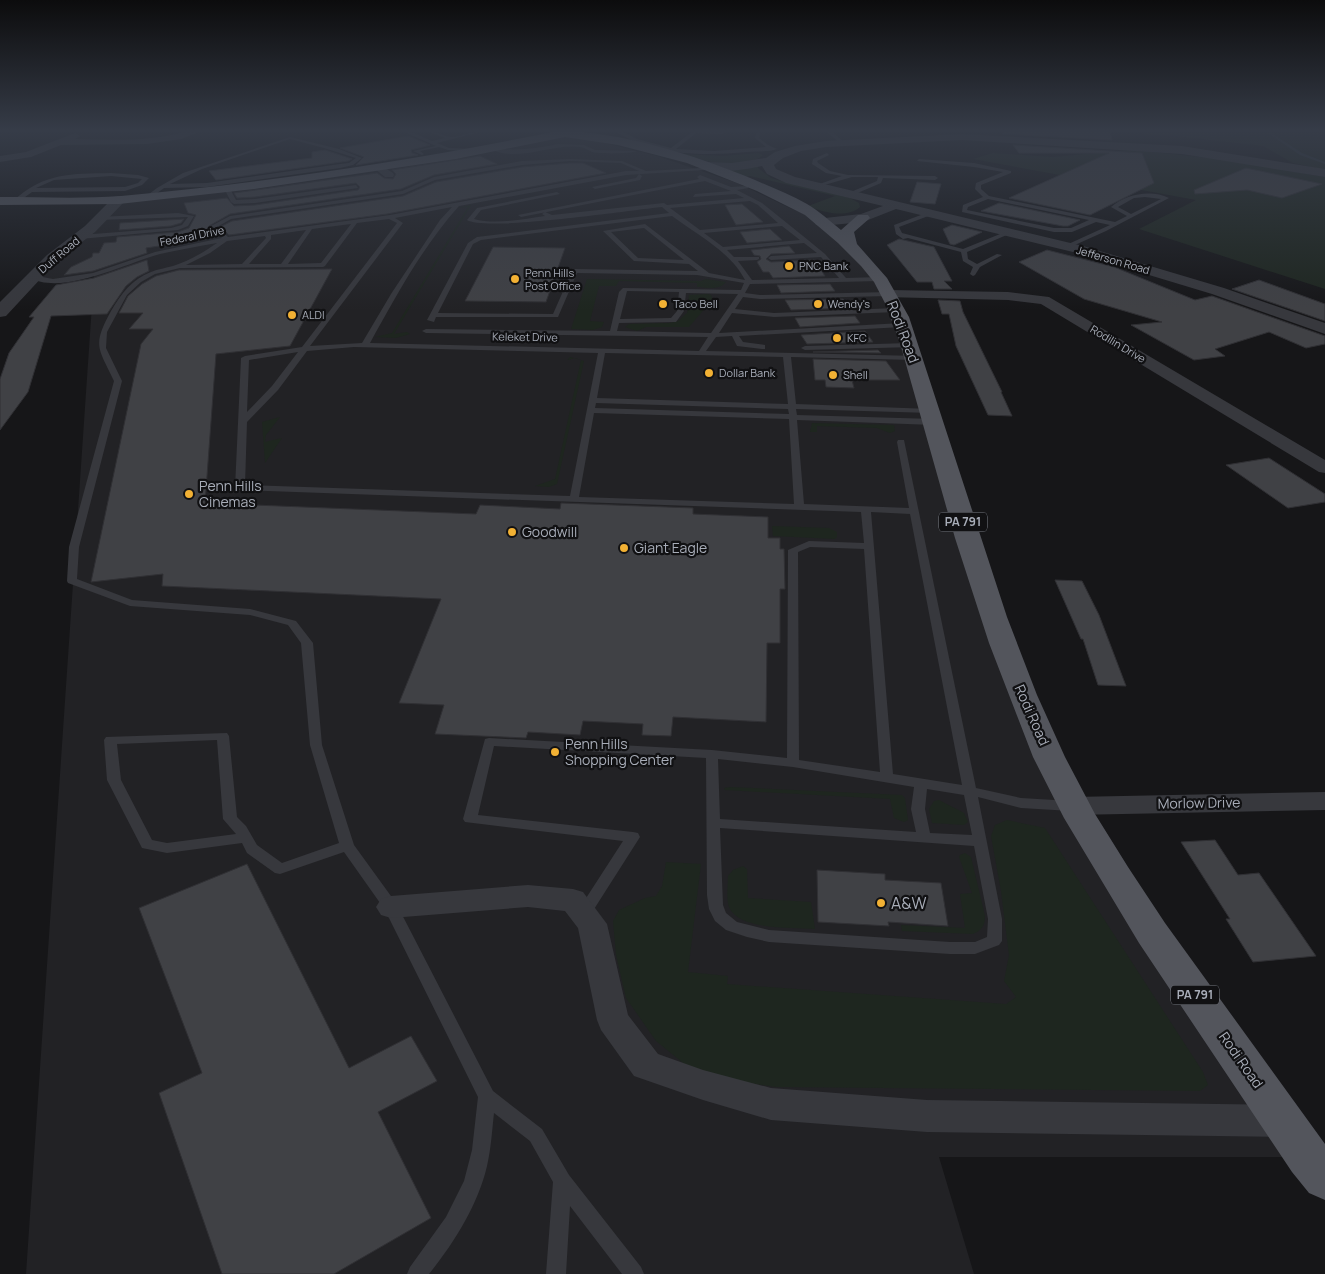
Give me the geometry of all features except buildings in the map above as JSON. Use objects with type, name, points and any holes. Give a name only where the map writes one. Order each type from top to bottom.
[{"type":"main road","points":[[0,201],[118,196],[148,197],[205,190]]},
{"type":"main road","name":"Rodi Road","points":[[743,190],[819,221]]},
{"type":"main road","name":"Rodi Road","points":[[761,190],[779,196],[808,210],[819,221],[850,244],[899,318],[933,417],[962,520],[1022,697],[1073,806],[1145,924],[1308,1157],[1325,1178]]},
{"type":"main road","points":[[850,244],[847,231],[863,218]]},
{"type":"street","name":"Jefferson Road","points":[[830,190],[1066,247],[1218,291],[1325,330]]},
{"type":"street","name":"Duff Road","points":[[0,312],[52,258],[100,219],[118,196]]},
{"type":"street","points":[[819,221],[891,205]]},
{"type":"street","points":[[819,221],[863,218],[891,205]]},
{"type":"street","name":"Rodilin Drive","points":[[899,318],[1008,296],[1044,300],[1325,468]]},
{"type":"street","name":"Morlow Drive","points":[[1073,806],[1325,801]]},
{"type":"street","points":[[391,907],[528,896],[573,900],[592,924],[613,1020],[646,1065],[703,1085],[772,1104],[926,1116],[1284,1121]]},
{"type":"lane","points":[[16,201],[29,190]]},
{"type":"lane","points":[[37,190],[118,196],[128,190]]},
{"type":"lane","points":[[148,197],[158,190]]},
{"type":"lane","points":[[228,190],[234,202],[331,190]]},
{"type":"lane","points":[[178,268],[208,252],[226,239],[215,230],[214,226],[230,218],[407,190]]},
{"type":"lane","name":"Federal Drive","points":[[32,277],[52,281],[75,278],[94,274],[157,253],[226,239],[390,217],[532,190]]},
{"type":"lane","points":[[497,222],[629,190]]},
{"type":"lane","points":[[684,197],[738,190]]},
{"type":"lane","points":[[743,190],[823,255],[844,280],[899,318]]},
{"type":"lane","points":[[848,195],[859,190]]},
{"type":"lane","points":[[980,190],[987,197],[1115,224]]},
{"type":"lane","points":[[565,192],[479,209],[470,220],[497,222],[665,204],[752,199]]},
{"type":"lane","points":[[1066,247],[1115,224],[1131,216],[1157,203],[1166,198],[1142,194],[1120,202],[1114,207],[1131,216]]},
{"type":"lane","points":[[508,195],[551,217]]},
{"type":"lane","points":[[987,197],[964,206],[964,211],[1054,230],[1072,230],[1095,220]]},
{"type":"lane","points":[[665,204],[673,214],[733,260],[743,269],[749,279],[742,294],[701,352]]},
{"type":"lane","points":[[365,345],[394,294],[442,221],[457,205]]},
{"type":"lane","points":[[420,211],[434,214],[442,221]]},
{"type":"lane","points":[[418,346],[472,243],[479,238],[673,214]]},
{"type":"lane","points":[[919,247],[899,234],[896,226],[929,214]]},
{"type":"lane","points":[[80,237],[172,230],[186,226],[190,222],[191,216],[100,219]]},
{"type":"lane","points":[[390,217],[400,223],[306,349],[275,388],[242,422],[240,488],[915,511]]},
{"type":"lane","points":[[356,221],[323,265],[178,268],[153,273],[139,281],[124,294],[103,332],[102,348],[118,381],[74,547],[72,581],[130,603],[250,612],[292,622],[307,643],[316,745],[347,846],[391,907],[487,1098],[536,1135],[562,1181],[634,1274]]},
{"type":"lane","points":[[697,232],[783,224]]},
{"type":"lane","points":[[691,262],[636,260],[606,231],[645,226],[691,262],[708,276]]},
{"type":"lane","points":[[282,266],[311,227]]},
{"type":"lane","points":[[244,266],[268,238],[267,233]]},
{"type":"lane","points":[[899,234],[964,251],[1007,233]]},
{"type":"lane","points":[[718,247],[803,239]]},
{"type":"lane","points":[[964,251],[965,260],[977,266]]},
{"type":"lane","points":[[771,258],[823,255]]},
{"type":"lane","points":[[973,274],[977,266],[999,255]]},
{"type":"lane","points":[[733,260],[757,258]]},
{"type":"lane","points":[[434,315],[556,316],[575,271],[697,274],[748,282],[844,280]]},
{"type":"lane","points":[[613,334],[622,292],[625,289],[796,296],[899,318]]},
{"type":"lane","points":[[616,321],[673,320],[677,318],[681,310],[682,290]]},
{"type":"lane","points":[[784,314],[764,311],[758,307],[759,303],[767,299],[796,296]]},
{"type":"lane","points":[[730,311],[899,318]]},
{"type":"lane","points":[[426,331],[713,336],[899,318]]},
{"type":"lane","points":[[734,334],[740,344],[757,347],[899,318]]},
{"type":"lane","name":"Keleket Drive","points":[[242,422],[245,358],[306,349],[365,345],[787,355],[899,318]]},
{"type":"lane","points":[[574,500],[602,350]]},
{"type":"lane","points":[[787,355],[799,507]]},
{"type":"lane","points":[[592,405],[933,417]]},
{"type":"lane","points":[[712,754],[714,895],[717,912],[725,922],[743,931],[769,936],[838,941],[975,948],[994,941],[996,919],[901,442]]},
{"type":"lane","points":[[866,510],[887,778]]},
{"type":"lane","points":[[793,763],[793,550],[809,544],[869,546]]},
{"type":"lane","points":[[245,838],[167,848],[147,844],[114,780],[110,740],[223,736],[230,819],[241,830],[252,849],[280,869],[347,846]]},
{"type":"lane","points":[[584,913],[633,837],[470,819],[489,742],[712,754],[793,763],[970,791],[1021,803],[1073,806]]},
{"type":"lane","points":[[921,784],[918,809],[924,838]]},
{"type":"lane","points":[[713,823],[979,841]]},
{"type":"lane","points":[[417,1274],[436,1251],[463,1203],[478,1167],[487,1098]]},
{"type":"lane","points":[[556,1274],[562,1181]]},
{"type":"shaded area","name":"Penn Hills Shopping Center","points":[[205,190],[753,190],[818,219],[850,244],[902,325],[1022,697],[1308,1157],[939,1157],[974,1274],[26,1274],[94,275],[53,281],[32,277],[119,200]]},
{"type":"shaded area","points":[[811,190],[850,198],[859,203],[860,207],[855,211],[842,214],[808,206],[835,196]]},
{"type":"shaded area","points":[[1144,190],[1325,190],[1325,289],[1139,229],[1196,200]]},
{"type":"shaded area","points":[[471,205],[394,334],[407,332],[410,334],[396,338],[375,337],[392,333],[468,207],[456,208]]},
{"type":"shaded area","points":[[587,279],[701,281],[706,279],[726,282],[714,288],[697,287],[697,283],[619,281],[616,286],[599,286],[590,321],[604,322],[602,327],[593,330],[571,329]]},
{"type":"shaded area","points":[[708,294],[713,299],[689,327],[646,327],[637,331],[625,327],[629,324],[678,321],[687,313],[689,295]]},
{"type":"shaded area","points":[[581,360],[584,361],[557,484],[549,487],[535,486],[555,479]]},
{"type":"shaded area","points":[[280,417],[266,435],[265,442],[282,438],[265,463],[262,422]]},
{"type":"shaded area","points":[[812,423],[894,425],[895,431],[890,433],[877,428],[817,426],[817,432],[810,432]]},
{"type":"shaded area","points":[[772,526],[829,528],[837,532],[837,537],[835,539],[773,536]]},
{"type":"shaded area","points":[[724,788],[902,795],[905,798],[908,820],[904,822],[894,818],[890,799],[725,790]]},
{"type":"shaded area","points":[[939,800],[964,813],[968,822],[964,825],[932,823],[929,809],[934,801]]},
{"type":"shaded area","points":[[1007,820],[1045,828],[1203,1072],[1208,1085],[1200,1091],[776,1087],[729,1080],[688,1067],[656,1041],[626,998],[616,955],[613,921],[619,910],[645,898],[656,896],[662,886],[666,862],[701,864],[688,972],[728,976],[727,984],[1006,1004],[1016,997],[1004,981],[1009,955],[1001,891],[991,836],[995,825]]},
{"type":"shaded area","points":[[965,853],[971,857],[985,916],[979,931],[973,934],[902,931],[901,925],[965,928],[960,894],[972,893],[959,857]]},
{"type":"shaded area","points":[[743,866],[747,869],[748,898],[811,902],[815,929],[755,924],[735,915],[728,903],[728,876],[733,870]]},
{"type":"place","name":"PNC Bank","points":[[789,266]]},
{"type":"place","name":"Penn Hills Post Office","points":[[515,279]]},
{"type":"place","name":"Taco Bell","points":[[663,304]]},
{"type":"place","name":"Wendy's","points":[[818,304]]},
{"type":"place","name":"ALDI","points":[[292,315]]},
{"type":"place","name":"KFC","points":[[837,338]]},
{"type":"place","name":"Dollar Bank","points":[[709,373]]},
{"type":"place","name":"Shell","points":[[833,375]]},
{"type":"place","name":"Penn Hills Cinemas","points":[[189,494]]},
{"type":"place","name":"Goodwill","points":[[512,532]]},
{"type":"place","name":"Giant Eagle","points":[[624,548]]},
{"type":"place","name":"Penn Hills Shopping Center","points":[[555,752]]},
{"type":"place","name":"A&W","points":[[881,903]]}]
